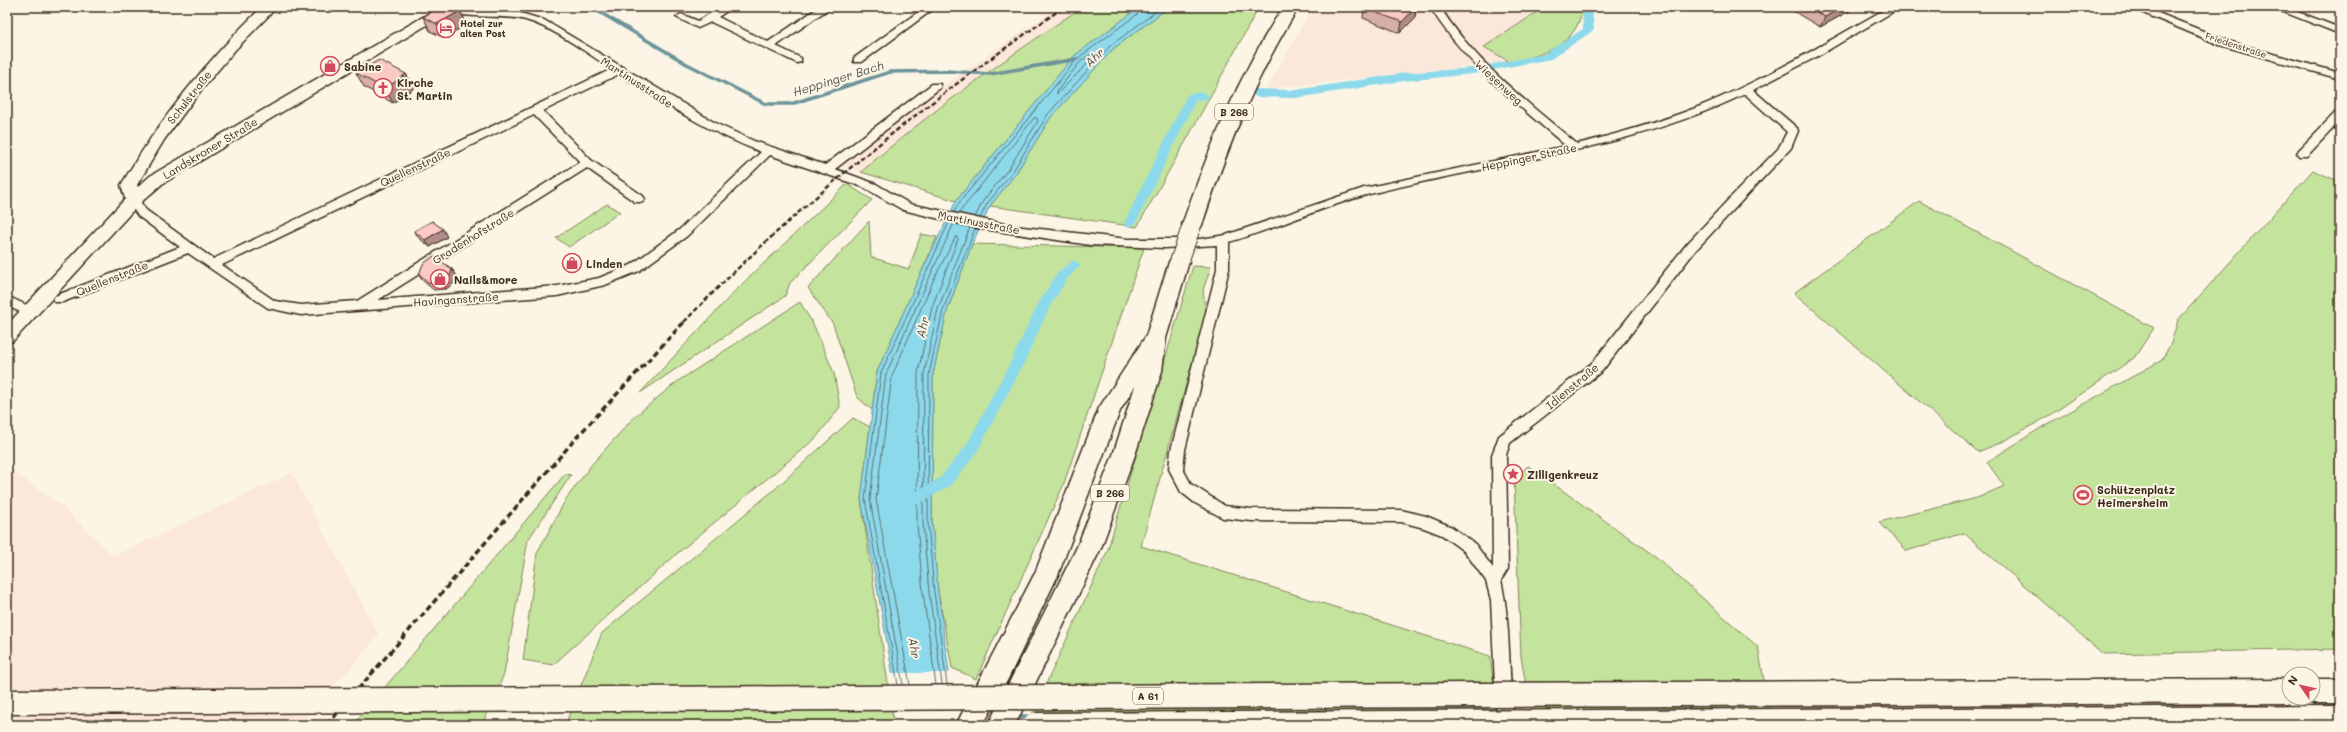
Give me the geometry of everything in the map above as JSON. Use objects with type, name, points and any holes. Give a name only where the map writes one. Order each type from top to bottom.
[{"type":"highway","name":"B 266","points":[[1001,725],[1045,640],[1089,548],[1118,469],[1151,371],[1156,338],[1179,262],[1214,157],[1250,77],[1291,7]]},
{"type":"highway","name":"B 266","points":[[969,725],[1025,620],[1060,541],[1110,408],[1156,338]]},
{"type":"highway","points":[[2321,691],[2340,690]]},
{"type":"highway","name":"A 61","points":[[7,702],[2281,691]]},
{"type":"highway","points":[[1035,725],[2340,718]]},
{"type":"main road","name":"Schulstraße","points":[[133,200],[129,185],[147,154],[215,64],[270,7]]},
{"type":"main road","name":"Landskroner Straße","points":[[7,336],[31,312],[133,200],[156,180],[445,8]]},
{"type":"street","points":[[681,17],[698,26],[728,7]]},
{"type":"street","points":[[768,46],[826,7]]},
{"type":"street","points":[[858,60],[931,7]]},
{"type":"street","name":"Wiesenweg","points":[[1435,7],[1445,24],[1484,70],[1574,147]]},
{"type":"street","name":"Heppinger Straße","points":[[1142,244],[1203,243],[1223,241],[1375,189],[1608,140],[1661,124],[1747,90],[1896,7]]},
{"type":"street","name":"Friedenstraße","points":[[2134,7],[2224,42],[2340,76]]},
{"type":"street","points":[[2276,7],[2340,31]]},
{"type":"street","name":"Martinusstraße","points":[[445,8],[479,14],[525,17],[537,21],[694,117],[768,151],[878,188],[901,205],[992,225],[1114,243],[1142,244]]},
{"type":"street","points":[[711,18],[797,60]]},
{"type":"street","name":"Quellenstraße","points":[[212,265],[537,111],[619,70]]},
{"type":"street","points":[[826,170],[936,86]]},
{"type":"street","name":"Idienstraße","points":[[1493,579],[1501,569],[1499,455],[1504,440],[1579,383],[1597,367],[1705,229],[1765,170],[1791,140],[1793,131],[1747,90]]},
{"type":"street","points":[[537,111],[587,163],[639,198]]},
{"type":"street","points":[[2303,153],[2340,114]]},
{"type":"street","name":"Havinganstraße","points":[[133,200],[142,213],[188,248],[272,305],[301,310],[557,291],[601,282],[635,268],[683,233],[768,151]]},
{"type":"street","name":"Gradenhofstraße","points":[[358,306],[587,163]]},
{"type":"street","points":[[1223,241],[1223,269],[1178,450],[1176,470],[1186,488],[1200,499],[1223,512],[1252,515],[1401,516],[1426,522],[1446,531],[1470,548],[1493,579],[1498,600],[1504,707],[1507,725]]},
{"type":"street","name":"Quellenstraße","points":[[59,299],[188,248]]},
{"type":"street","points":[[7,301],[31,312]]},
{"type":"shaded area","points":[[1058,7],[1082,7],[993,68],[888,148],[861,172],[839,164],[924,99]]},
{"type":"shaded area","points":[[1313,7],[1545,7],[1484,47],[1510,62],[1266,89]]},
{"type":"shaded area","points":[[7,467],[62,506],[113,556],[292,473],[379,635],[300,725],[7,725]]},
{"type":"green space","points":[[1082,7],[1140,7],[1074,56],[956,201],[861,172],[941,107]]},
{"type":"green space","points":[[1169,7],[1259,7],[1137,227],[990,206],[1016,173],[1051,117],[1113,49]]},
{"type":"green space","points":[[1545,7],[1583,7],[1580,20],[1574,31],[1566,40],[1557,46],[1535,56],[1510,62],[1484,47]]},
{"type":"green space","points":[[2313,170],[2340,182],[2340,649],[2103,654],[1964,533],[1907,551],[1879,522],[1977,498],[2004,486],[1987,462],[2039,429],[2162,360],[2171,343],[2178,320]]},
{"type":"green space","points":[[847,184],[872,200],[790,283],[785,296],[640,393],[736,290]]},
{"type":"green space","points":[[1919,201],[2154,328],[2134,358],[2049,416],[2000,443],[1978,452],[1794,293]]},
{"type":"green space","points":[[607,204],[620,212],[569,247],[556,238]]},
{"type":"green space","points":[[869,221],[871,257],[909,269],[921,234],[937,237],[877,372],[872,410],[857,397],[833,324],[808,288]]},
{"type":"green space","points":[[972,244],[1144,248],[1063,486],[976,679],[952,668],[938,591],[932,523],[933,374],[947,311]]},
{"type":"green space","points":[[1193,266],[1211,267],[1203,290],[1206,313],[1141,546],[1490,656],[1499,725],[1027,725],[1107,552]]},
{"type":"green space","points":[[800,302],[814,326],[834,373],[840,407],[816,438],[679,552],[553,665],[523,660],[537,553],[566,499],[593,463],[634,417],[678,381]]},
{"type":"green space","points":[[853,418],[870,427],[861,499],[894,725],[565,725],[602,633],[775,489]]},
{"type":"green space","points":[[1528,466],[1656,557],[1758,647],[1772,725],[1533,725],[1521,657],[1514,479]]},
{"type":"green space","points":[[565,474],[571,475],[528,540],[504,674],[482,725],[353,725]]},
{"type":"water","name":"Ahr","points":[[1140,7],[1169,7],[1113,49],[1051,117],[1016,173],[990,206],[972,244],[947,311],[933,374],[932,523],[938,591],[956,725],[902,725],[861,499],[877,372],[920,275],[956,201],[1074,56]]},
{"type":"pier","points":[[890,673],[951,673],[958,725],[900,725]]},
{"type":"building","points":[[440,7],[453,7],[460,11],[437,24],[423,17]]},
{"type":"building","points":[[1364,7],[1416,7],[1402,22]]},
{"type":"building","points":[[1808,7],[1843,7],[1825,17]]},
{"type":"building","points":[[379,60],[406,74],[385,89],[356,73]]},
{"type":"building","points":[[432,221],[443,229],[425,240],[414,231]]},
{"type":"building","points":[[434,256],[452,269],[450,276],[441,282],[429,283],[419,274],[423,264]]},
{"type":"waterway","name":"Heppinger Bach","points":[[591,7],[687,64],[766,104],[791,104],[890,72],[947,71],[990,74],[1077,59]]},
{"type":"waterway","points":[[1256,93],[1296,94],[1404,77],[1472,71],[1547,57],[1589,30],[1587,7]]},
{"type":"waterway","points":[[1130,223],[1145,189],[1192,97],[1203,96]]},
{"type":"waterway","points":[[915,499],[945,482],[972,448],[1017,363],[1044,305],[1063,275],[1074,265]]},
{"type":"waterway","points":[[1015,716],[1032,717]]},
{"type":"railway","points":[[685,321],[773,236],[866,155],[963,79],[1064,7]]},
{"type":"railway","points":[[327,725],[577,437],[685,321]]},
{"type":"place","name":"Hotel zur alten Post","points":[[446,28]]},
{"type":"place","name":"Sabine","points":[[330,66]]},
{"type":"place","name":"Kirche St. Martin","points":[[383,88]]},
{"type":"place","name":"Linden","points":[[572,263]]},
{"type":"place","name":"Nails&more","points":[[440,279]]},
{"type":"place","name":"Zilligenkreuz","points":[[1513,474]]},
{"type":"place","name":"Schützenplatz Heimersheim","points":[[2083,495]]}]
